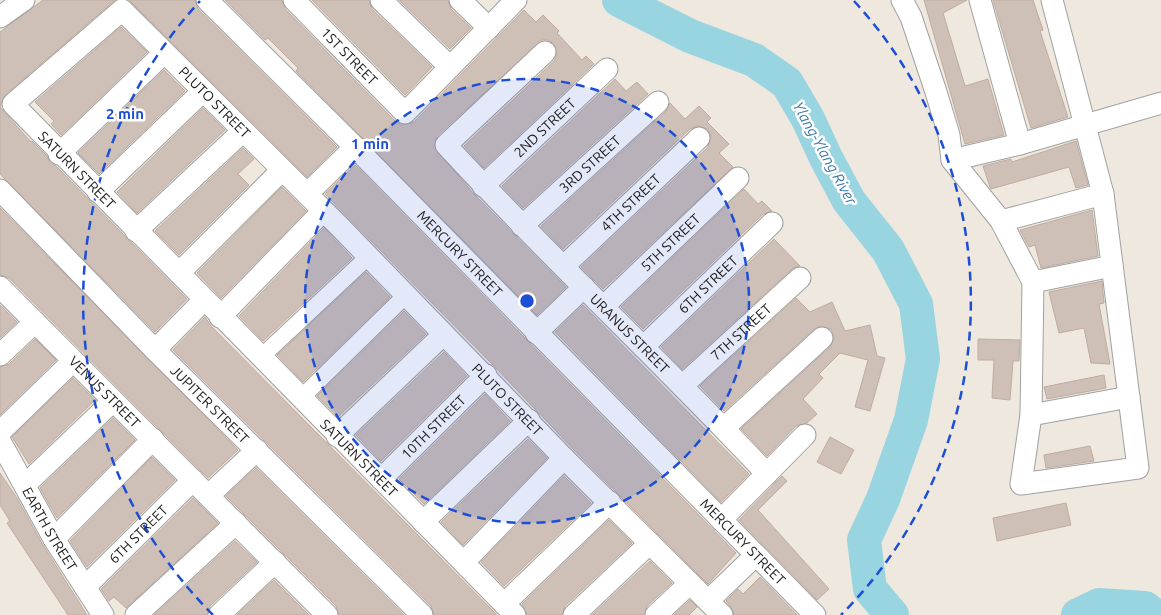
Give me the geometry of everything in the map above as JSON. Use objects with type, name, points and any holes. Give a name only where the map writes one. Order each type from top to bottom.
[{"type":"street","points":[[0,17],[24,0]]},
{"type":"street","name":"MERCURY STREET","points":[[208,0],[815,615]]},
{"type":"street","name":"1ST STREET","points":[[294,0],[404,113],[450,67]]},
{"type":"street","points":[[381,0],[450,67],[516,0]]},
{"type":"street","points":[[460,0],[489,28]]},
{"type":"street","points":[[902,0],[911,17],[936,92],[949,135],[952,160],[1001,222],[1033,282],[1031,415],[1021,484],[1138,468],[1103,194],[1052,0]]},
{"type":"street","points":[[980,0],[1020,144]]},
{"type":"street","name":"PLUTO STREET","points":[[13,104],[122,10],[202,92],[307,194],[443,335],[486,375],[564,458],[715,608],[756,555]]},
{"type":"street","name":"URANUS STREET","points":[[545,52],[446,146],[522,226],[604,306],[767,474]]},
{"type":"street","points":[[59,154],[164,53]]},
{"type":"street","name":"2ND STREET","points":[[484,186],[607,69]]},
{"type":"street","points":[[98,192],[202,92]]},
{"type":"street","name":"3RD STREET","points":[[522,226],[658,102]]},
{"type":"street","points":[[952,160],[1020,144],[1161,103]]},
{"type":"street","name":"SATURN STREET","points":[[13,104],[59,154],[179,273],[220,317],[509,609]]},
{"type":"street","points":[[136,231],[243,131]]},
{"type":"street","name":"4TH STREET","points":[[564,266],[699,138]]},
{"type":"street","points":[[307,194],[355,147]]},
{"type":"street","points":[[179,273],[282,170]]},
{"type":"street","name":"5TH STREET","points":[[604,306],[738,178]]},
{"type":"street","name":"JUPITER STREET","points":[[0,190],[155,350],[422,615]]},
{"type":"street","points":[[1001,222],[1103,194]]},
{"type":"street","points":[[220,317],[323,211]]},
{"type":"street","name":"6TH STREET","points":[[644,347],[772,223]]},
{"type":"street","points":[[261,357],[368,256]]},
{"type":"street","points":[[1033,282],[1112,266]]},
{"type":"street","name":"7TH STREET","points":[[682,386],[800,278]]},
{"type":"street","name":"VENUS STREET","points":[[0,287],[72,362],[153,439],[275,562],[315,611]]},
{"type":"street","points":[[536,333],[584,287]]},
{"type":"street","points":[[301,398],[406,295]]},
{"type":"street","points":[[155,350],[204,300]]},
{"type":"street","points":[[0,355],[35,322]]},
{"type":"street","points":[[337,436],[443,335]]},
{"type":"street","points":[[724,428],[822,338]]},
{"type":"street","points":[[0,432],[72,362]]},
{"type":"street","name":"10TH STREET","points":[[381,479],[486,375]]},
{"type":"street","points":[[1031,415],[1129,397]]},
{"type":"street","points":[[26,484],[113,401]]},
{"type":"street","points":[[423,522],[529,420]]},
{"type":"street","points":[[721,520],[805,435]]},
{"type":"street","points":[[54,539],[153,439]]},
{"type":"street","name":"EARTH STREET","points":[[0,441],[26,484],[54,539],[103,615]]},
{"type":"street","points":[[209,495],[257,450]]},
{"type":"street","points":[[464,562],[564,458]]},
{"type":"street","name":"6TH STREET","points":[[84,587],[192,480]]},
{"type":"street","points":[[509,609],[610,502]]},
{"type":"street","points":[[136,615],[236,523]]},
{"type":"street","points":[[574,615],[650,543]]},
{"type":"street","points":[[219,615],[275,562]]},
{"type":"street","points":[[656,615],[690,583]]},
{"type":"building","points":[[43,0],[115,0],[5,95],[0,107],[0,32]]},
{"type":"building","points":[[129,0],[195,0],[198,9],[337,147],[307,177]]},
{"type":"building","points":[[225,0],[282,0],[285,9],[396,122],[402,125],[414,122],[524,10],[536,22],[543,15],[559,31],[557,33],[582,60],[586,56],[594,64],[484,168],[464,146],[554,61],[557,55],[554,44],[548,40],[542,40],[437,136],[434,147],[474,194],[566,287],[537,315],[296,71],[298,68],[268,38],[265,40]]},
{"type":"building","points":[[312,0],[369,0],[372,9],[432,67],[405,95]]},
{"type":"building","points":[[399,0],[448,0],[451,9],[471,28],[450,49]]},
{"type":"building","points":[[924,0],[967,0],[943,13],[965,86],[988,79],[1004,135],[965,144]]},
{"type":"building","points":[[993,0],[1033,0],[1043,30],[1040,31],[1068,117],[1031,128]]},
{"type":"building","points":[[121,27],[147,52],[61,135],[51,124],[54,121],[35,102]]},
{"type":"building","points":[[164,70],[185,91],[99,174],[78,153]]},
{"type":"building","points":[[615,79],[626,91],[637,82],[648,94],[523,208],[502,186]]},
{"type":"building","points":[[670,103],[685,119],[699,106],[711,118],[707,122],[729,144],[719,153],[733,167],[603,289],[581,267],[708,147],[711,136],[708,129],[697,126],[690,129],[563,249],[541,226],[666,111]]},
{"type":"building","points":[[0,107],[31,142],[47,156],[50,163],[56,166],[187,299],[155,332],[0,174]]},
{"type":"building","points":[[203,108],[225,130],[137,213],[117,192]]},
{"type":"building","points":[[1076,141],[1088,185],[1076,188],[1069,167],[991,189],[983,166],[1011,159],[1012,162]]},
{"type":"building","points":[[243,148],[254,159],[238,174],[249,185],[179,255],[155,231]]},
{"type":"building","points":[[355,165],[736,553],[708,584],[573,449],[325,194]]},
{"type":"building","points":[[282,187],[306,211],[221,298],[197,273]]},
{"type":"building","points":[[744,189],[758,204],[762,201],[772,211],[763,214],[643,329],[621,307]]},
{"type":"building","points":[[0,208],[238,450],[208,478],[9,278],[0,275]]},
{"type":"building","points":[[1092,210],[1098,256],[1041,268],[1035,245],[1029,247],[1020,230]]},
{"type":"building","points":[[324,228],[352,258],[263,341],[239,316]]},
{"type":"building","points":[[774,239],[800,266],[792,269],[682,369],[661,347]]},
{"type":"building","points":[[366,272],[390,297],[303,382],[277,355]]},
{"type":"building","points":[[1102,281],[1104,303],[1099,304],[1110,364],[1091,363],[1084,328],[1059,333],[1049,292]]},
{"type":"building","points":[[796,298],[810,312],[832,302],[845,331],[870,325],[877,356],[885,358],[870,411],[855,407],[868,360],[840,353],[819,374],[823,378],[803,399],[817,414],[807,423],[796,426],[767,456],[741,429],[830,347],[834,336],[831,329],[820,326],[814,329],[724,411],[700,386]]},
{"type":"building","points":[[0,305],[17,322],[0,338]]},
{"type":"building","points":[[583,305],[749,474],[721,502],[555,332]]},
{"type":"building","points":[[404,311],[426,334],[338,417],[317,396]]},
{"type":"building","points":[[205,317],[211,326],[497,615],[434,615],[431,606],[173,350]]},
{"type":"building","points":[[35,339],[56,360],[0,415],[0,367],[9,364]]},
{"type":"building","points":[[978,339],[1020,340],[1019,361],[1013,361],[1010,400],[992,398],[994,360],[978,360]]},
{"type":"building","points":[[444,352],[467,376],[381,461],[356,435]]},
{"type":"building","points":[[1104,375],[1106,388],[1047,399],[1044,387]]},
{"type":"building","points":[[73,378],[95,400],[29,464],[12,437]]},
{"type":"building","points":[[485,394],[510,421],[424,504],[399,479]]},
{"type":"building","points":[[113,418],[135,440],[57,518],[40,488]]},
{"type":"building","points":[[830,437],[854,450],[841,474],[817,462]]},
{"type":"building","points":[[528,439],[547,458],[463,545],[441,522]]},
{"type":"building","points":[[1090,446],[1094,461],[1046,468],[1044,455]]},
{"type":"building","points":[[152,457],[175,480],[87,567],[70,541]]},
{"type":"building","points":[[256,468],[404,615],[339,615],[336,606],[226,496]]},
{"type":"building","points":[[0,473],[87,615],[68,615],[7,523],[10,521],[0,505]]},
{"type":"building","points":[[564,476],[591,503],[504,586],[481,562]]},
{"type":"building","points":[[782,476],[787,481],[758,510],[829,589],[817,600],[739,520]]},
{"type":"building","points":[[193,498],[218,523],[126,608],[114,597],[109,601],[101,589]]},
{"type":"building","points":[[1066,503],[1071,525],[997,541],[993,518]]},
{"type":"building","points":[[609,520],[632,543],[565,606],[562,615],[527,615],[522,604]]},
{"type":"building","points":[[235,541],[257,562],[210,606],[207,615],[154,615]]},
{"type":"building","points":[[650,561],[672,583],[647,606],[644,615],[592,615]]},
{"type":"building","points":[[760,577],[797,615],[734,615],[726,601],[738,589],[743,594]]},
{"type":"building","points":[[274,580],[309,615],[237,615]]},
{"type":"building","points":[[690,600],[697,607],[689,615],[674,615]]},
{"type":"waterway","name":"Ylang-Ylang River","points":[[619,0],[690,36],[754,60],[787,83],[808,119],[849,201],[888,250],[916,304],[923,359],[911,420],[883,499],[864,540],[870,589],[892,615]]},
{"type":"waterway","name":"Ylang-Ylang River","points":[[1078,615],[1099,605],[1145,608],[1154,615]]}]
